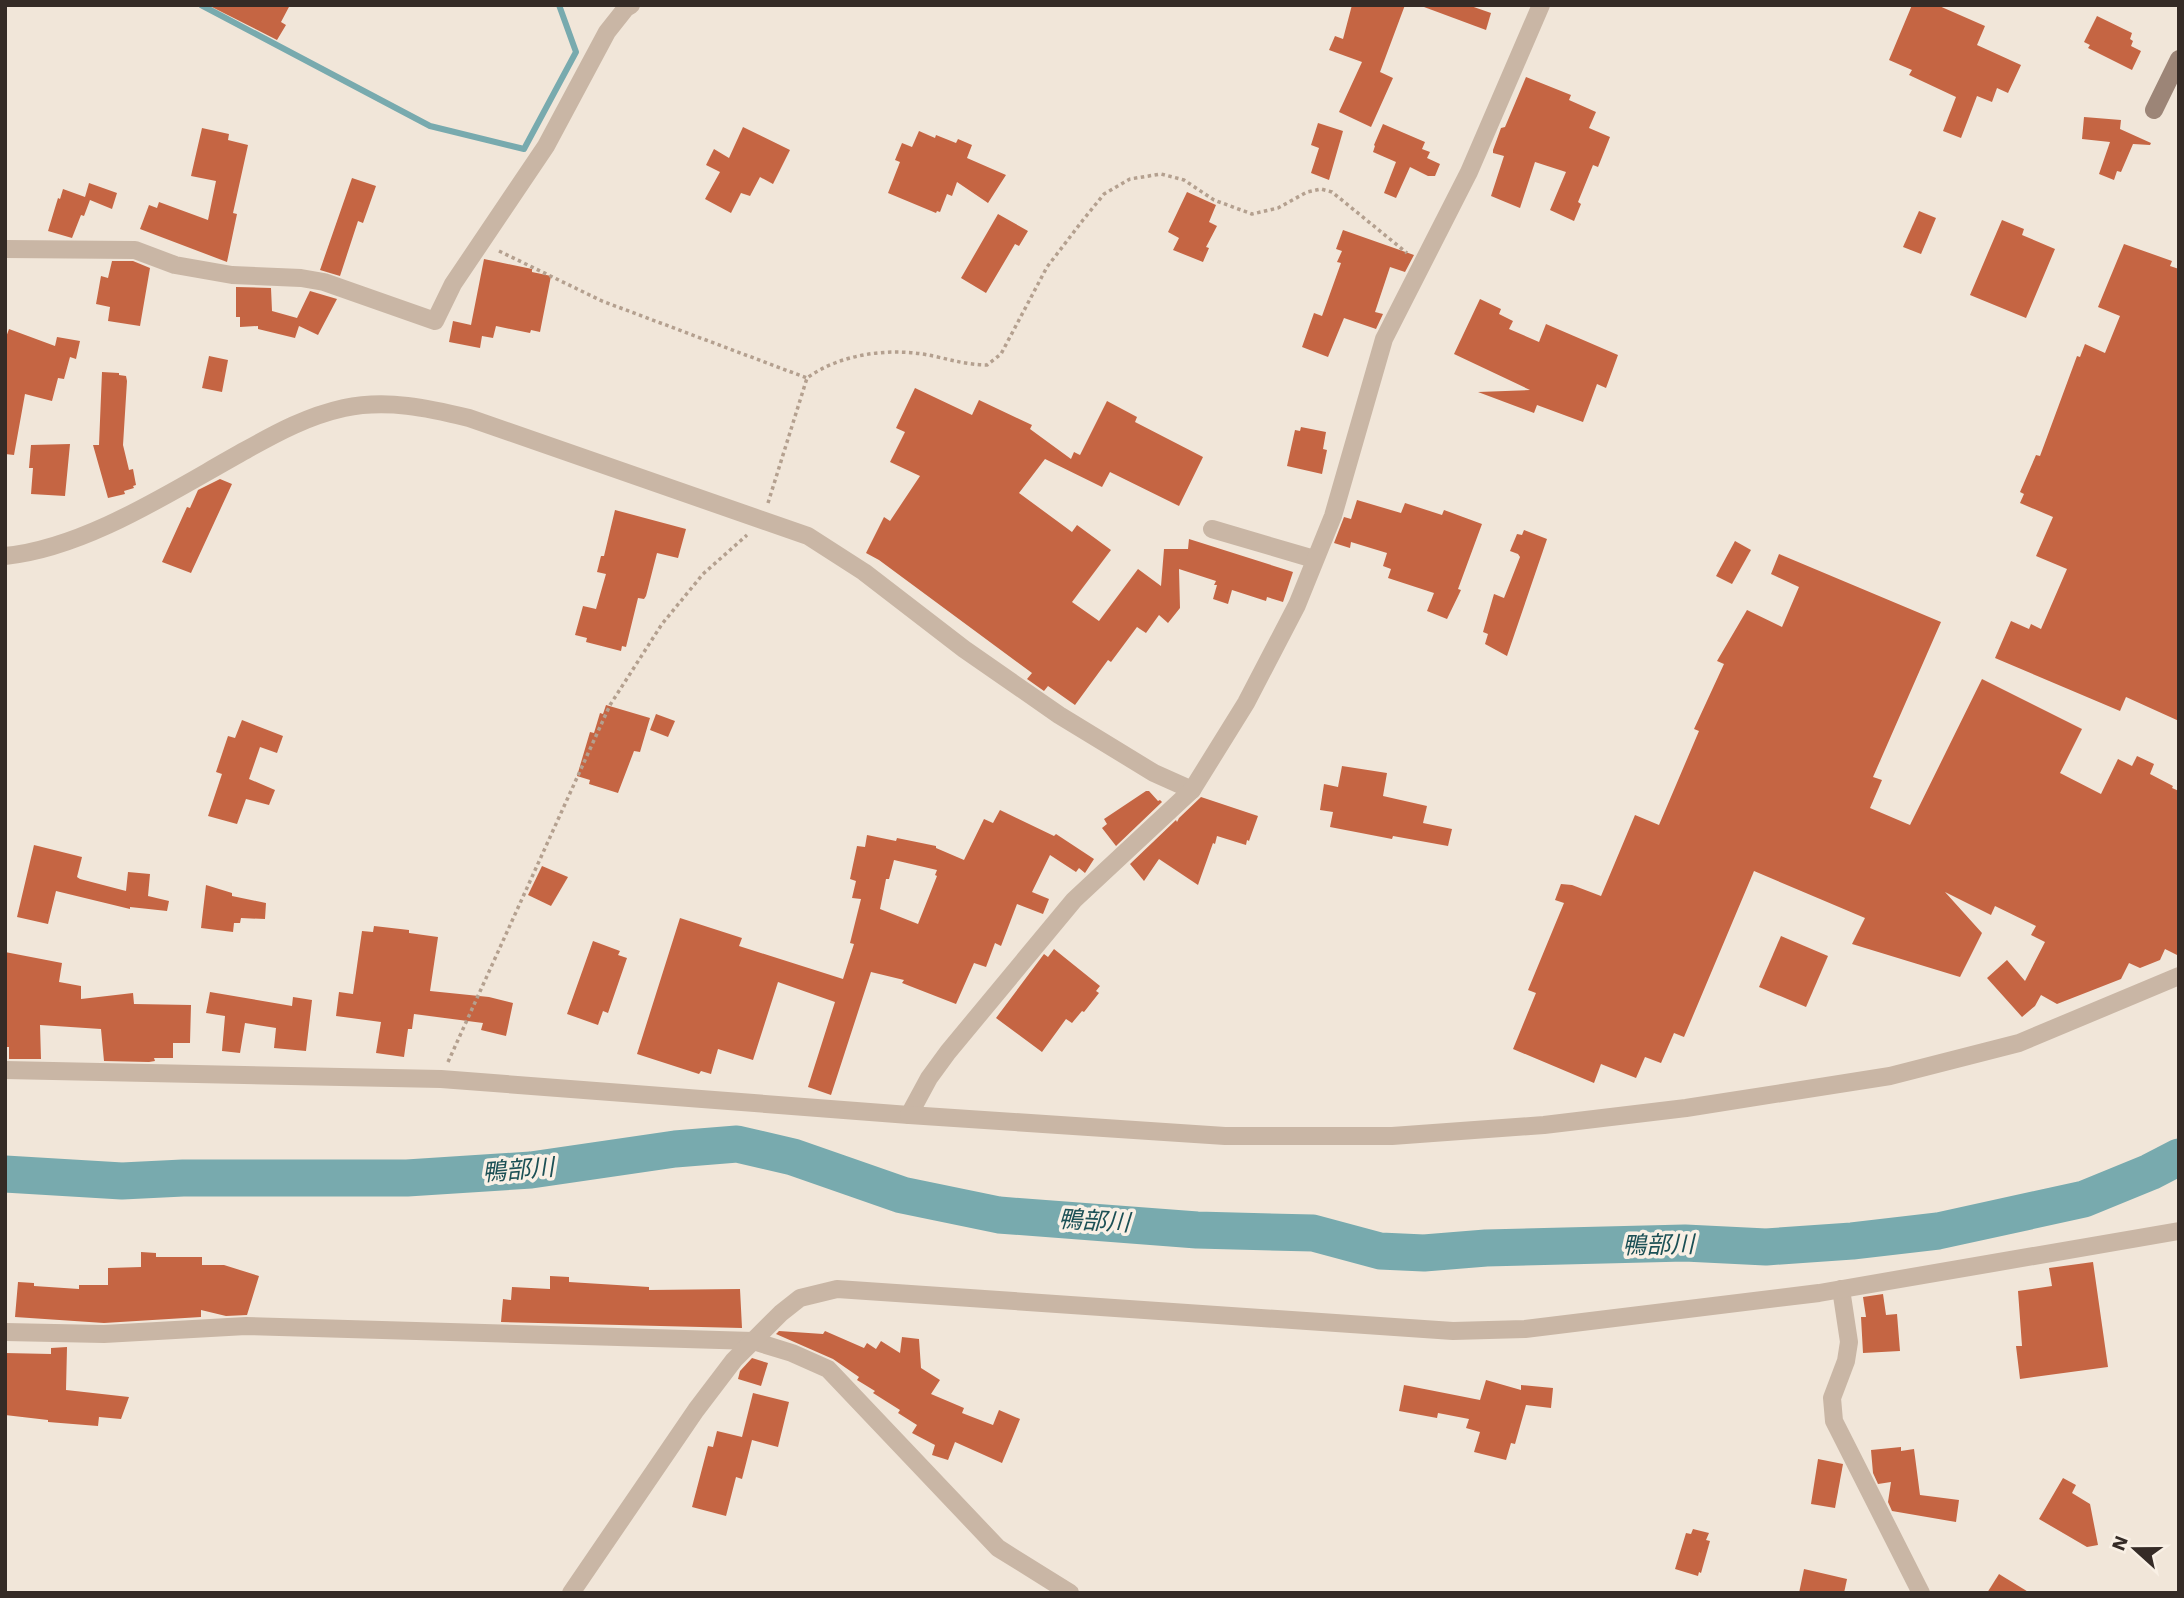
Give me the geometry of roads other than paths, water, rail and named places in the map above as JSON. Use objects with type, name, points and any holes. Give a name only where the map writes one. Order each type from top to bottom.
[{"type":"street","points":[[5,249],[135,250],[175,265],[232,275],[301,278],[324,282],[435,321],[453,284],[546,146],[607,32],[631,5]]},
{"type":"street","points":[[909,1115],[929,1078],[948,1052],[1074,900],[1192,790],[1246,703],[1297,605],[1333,516],[1384,339],[1469,172],[1541,5]]},
{"type":"street","points":[[2154,110],[2179,59]]},
{"type":"street","points":[[5,556],[28,554],[74,541],[302,420],[346,408],[390,404],[423,406],[470,418],[808,536],[864,572],[964,649],[1059,715],[1154,774],[1192,790]]},
{"type":"street","points":[[1212,529],[1314,559]]},
{"type":"street","points":[[5,1070],[441,1079],[1226,1136],[1392,1136],[1544,1125],[1686,1108],[1890,1076],[2019,1043],[2179,976]]},
{"type":"street","points":[[571,1593],[696,1410],[734,1360],[800,1298],[836,1289],[1453,1331],[1525,1329],[1842,1289],[2179,1231]]},
{"type":"street","points":[[1842,1289],[1849,1342],[1846,1361],[1832,1398],[1834,1420],[1920,1593]]},
{"type":"street","points":[[5,1332],[104,1334],[246,1326],[754,1341],[792,1353],[828,1369],[998,1548],[1070,1593]]},
{"type":"waterway","points":[[201,5],[430,126],[524,149],[576,52],[559,5]]},
{"type":"waterway","name":"鴨部川","points":[[5,1174],[122,1181],[183,1178],[407,1178],[531,1170],[675,1149],[737,1144],[793,1157],[902,1195],[999,1215],[1197,1230],[1313,1233],[1380,1251],[1424,1253],[1486,1248],[1685,1243],[1766,1247],[1938,1231],[2084,1199],[2179,1157]]}]
